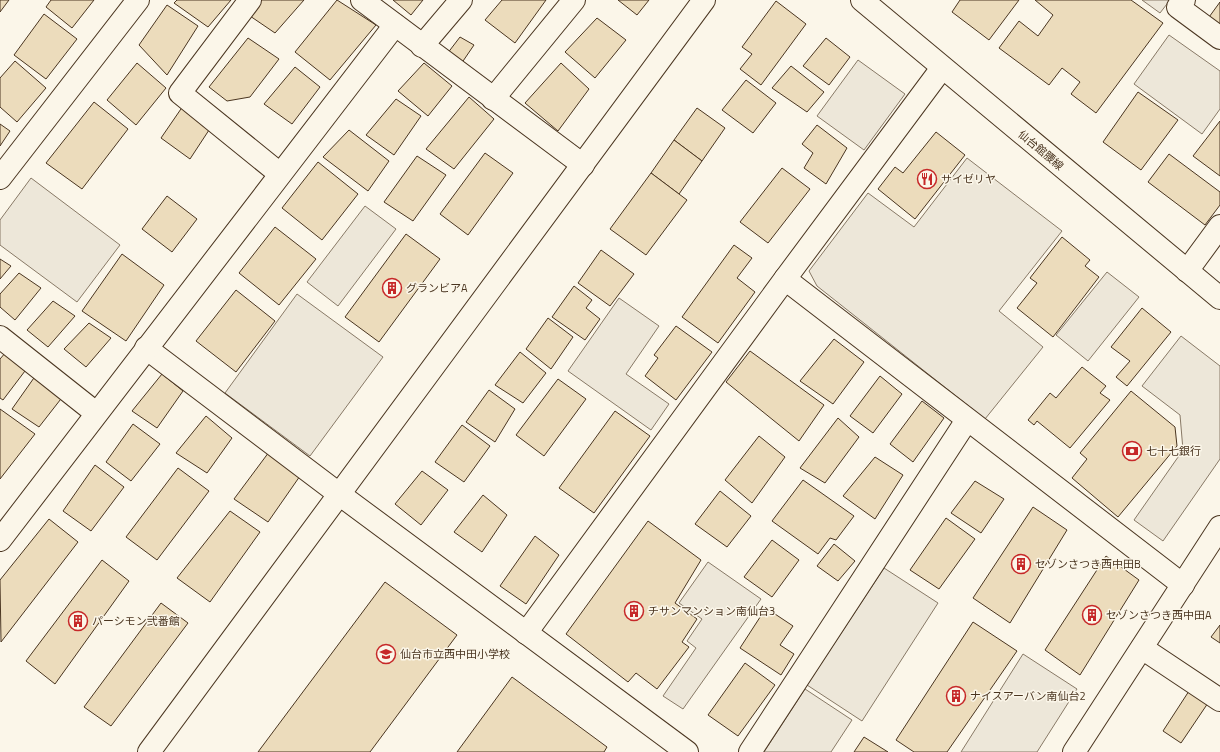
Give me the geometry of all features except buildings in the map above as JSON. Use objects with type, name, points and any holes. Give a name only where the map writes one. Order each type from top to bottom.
[{"type":"street","points":[[0,178],[138,0]]},
{"type":"street","points":[[250,0],[180,93],[280,174]]},
{"type":"street","points":[[362,0],[583,165]]},
{"type":"street","points":[[422,46],[461,0]]},
{"type":"street","points":[[493,99],[574,0]]},
{"type":"street","points":[[149,752],[704,0]]},
{"type":"street","name":"仙台館腰線","points":[[862,0],[1220,298]]},
{"type":"street","points":[[1184,0],[1178,7],[1220,38]]},
{"type":"street","points":[[0,540],[395,25]]},
{"type":"street","points":[[526,633],[785,279],[942,68]]},
{"type":"street","points":[[1186,271],[1220,226]]},
{"type":"street","points":[[785,279],[1183,585]]},
{"type":"street","points":[[0,337],[96,413]]},
{"type":"street","points":[[146,348],[339,494],[687,752]]},
{"type":"street","points":[[750,752],[967,420]]},
{"type":"street","points":[[1074,752],[1220,527]]},
{"type":"street","points":[[1142,648],[1220,700]]},
{"type":"shaded area","points":[[1142,0],[1170,0],[1160,13]]},
{"type":"shaded area","points":[[1169,35],[1220,71],[1220,109],[1202,134],[1134,84]]},
{"type":"shaded area","points":[[858,60],[905,94],[864,150],[817,116]]},
{"type":"shaded area","points":[[967,158],[1062,231],[999,311],[1043,347],[985,419],[817,286],[809,271],[868,193],[914,227]]},
{"type":"shaded area","points":[[31,178],[120,245],[77,302],[0,245],[0,220]]},
{"type":"shaded area","points":[[365,206],[396,229],[338,306],[307,282]]},
{"type":"shaded area","points":[[1107,272],[1139,297],[1088,361],[1056,335]]},
{"type":"shaded area","points":[[297,294],[383,357],[310,456],[225,393]]},
{"type":"shaded area","points":[[619,298],[659,326],[626,374],[669,404],[651,430],[568,371]]},
{"type":"shaded area","points":[[1181,336],[1220,366],[1220,459],[1163,541],[1134,520],[1183,450],[1180,415],[1142,386]]},
{"type":"shaded area","points":[[708,562],[761,599],[683,709],[663,696],[696,648],[687,641],[702,619],[679,603]]},
{"type":"shaded area","points":[[884,568],[938,603],[862,721],[807,685]]},
{"type":"shaded area","points":[[1023,654],[1077,689],[1037,752],[961,752]]},
{"type":"shaded area","points":[[805,689],[852,720],[831,752],[764,752]]},
{"type":"place","name":"サイゼリヤ","points":[[927,179]]},
{"type":"place","name":"グランビアA","points":[[392,288]]},
{"type":"place","name":"七十七銀行","points":[[1132,451]]},
{"type":"place","name":"セゾンさつき西中田B","points":[[1021,564]]},
{"type":"place","name":"チサンマンション南仙台3","points":[[634,611]]},
{"type":"place","name":"セゾンさつき西中田A","points":[[1092,615]]},
{"type":"place","name":"パーシモン弐番館","points":[[78,621]]},
{"type":"place","name":"仙台市立西中田小学校","points":[[386,654]]},
{"type":"place","name":"ナイスアーバン南仙台2","points":[[956,696]]}]
